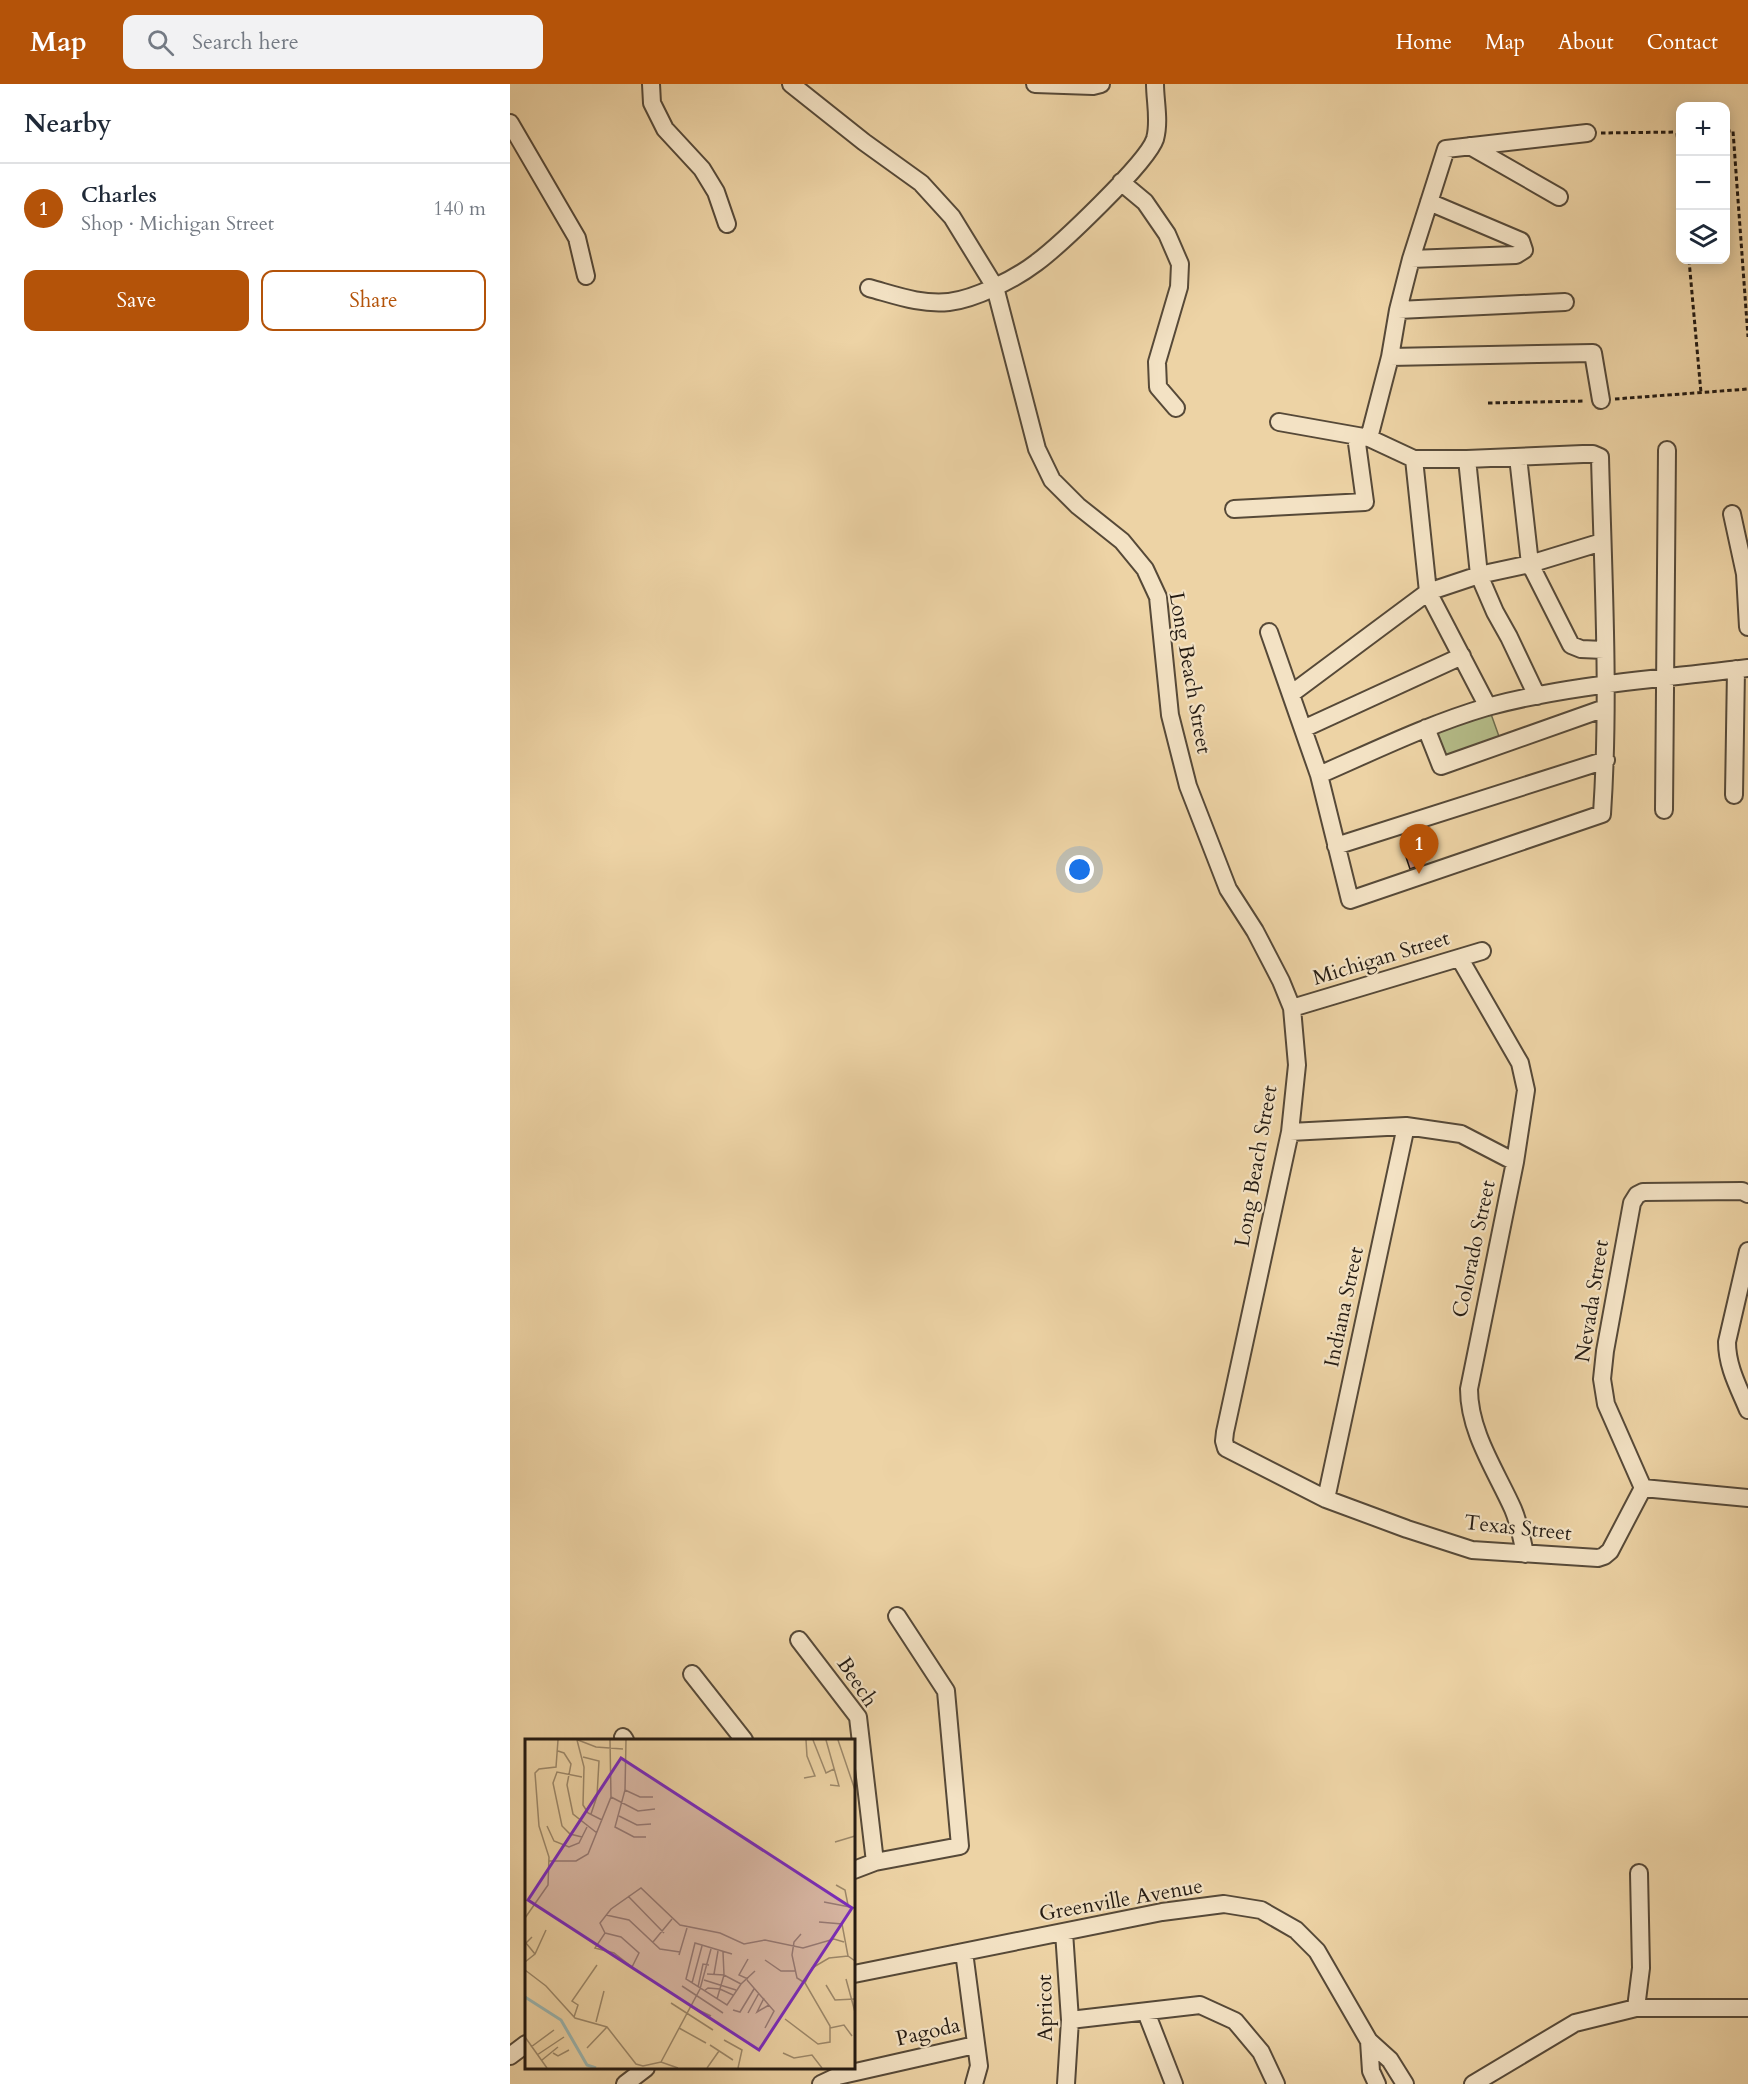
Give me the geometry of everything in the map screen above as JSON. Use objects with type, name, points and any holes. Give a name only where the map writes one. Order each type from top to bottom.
[{"type":"street","points":[[651,84],[652,103],[665,129],[702,170],[716,192],[727,224]]},
{"type":"street","name":"Long Beach Street","points":[[791,84],[847,129],[921,183],[952,217],[995,287],[1037,449],[1052,480],[1078,506],[1122,541],[1145,568],[1158,597],[1170,715],[1188,786],[1228,889],[1255,931],[1292,1008],[1297,1065],[1290,1132],[1225,1432],[1226,1448]]},
{"type":"street","points":[[1035,84],[1092,86],[1101,84]]},
{"type":"street","points":[[869,288],[919,302],[950,302],[995,287],[1036,263],[1121,182],[1155,140],[1157,117],[1155,84]]},
{"type":"street","points":[[510,123],[577,238],[586,276]]},
{"type":"street","points":[[1234,509],[1365,502],[1363,437],[1390,357],[1398,310],[1411,259],[1446,149],[1587,133]]},
{"type":"street","points":[[1470,146],[1559,197]]},
{"type":"street","points":[[1121,182],[1144,202],[1167,234],[1180,264],[1179,287],[1157,362],[1158,387],[1176,408]]},
{"type":"street","points":[[1411,259],[1516,255],[1524,250],[1521,241],[1429,202]]},
{"type":"street","points":[[1398,310],[1565,302]]},
{"type":"street","points":[[1390,357],[1593,352],[1601,400]]},
{"type":"street","points":[[1269,632],[1319,775],[1350,900],[1602,814],[1605,685],[1600,457],[1593,454],[1414,459],[1363,437],[1280,422]]},
{"type":"street","points":[[1664,810],[1667,450]]},
{"type":"street","points":[[1518,457],[1530,564],[1571,645],[1581,649],[1604,650]]},
{"type":"street","points":[[1414,459],[1428,592],[1488,707]]},
{"type":"street","points":[[1467,459],[1479,575],[1537,696]]},
{"type":"street","points":[[1732,514],[1745,574],[1748,627]]},
{"type":"street","points":[[1291,694],[1428,592],[1479,575],[1530,564],[1602,542]]},
{"type":"street","points":[[1303,729],[1462,656]]},
{"type":"street","points":[[1319,775],[1426,728],[1488,707],[1605,685],[1742,668],[1734,795]]},
{"type":"street","points":[[1426,728],[1441,766],[1605,708]]},
{"type":"street","points":[[1336,846],[1605,760]]},
{"type":"street","name":"Michigan Street","points":[[1292,1008],[1482,951]]},
{"type":"street","name":"Colorado Street","points":[[1460,959],[1520,1064],[1526,1090],[1515,1162],[1469,1389],[1469,1406],[1476,1428],[1515,1512],[1525,1554]]},
{"type":"street","points":[[1290,1132],[1406,1126],[1461,1134],[1515,1162]]},
{"type":"street","name":"Indiana Street","points":[[1326,1498],[1406,1126]]},
{"type":"street","name":"Nevada Street","points":[[1643,1488],[1606,1404],[1602,1379],[1632,1203],[1637,1195],[1643,1192],[1742,1191],[1748,1194]]},
{"type":"street","points":[[1748,1251],[1727,1342],[1727,1355],[1748,1410]]},
{"type":"street","name":"Texas Street","points":[[1226,1448],[1326,1498],[1407,1529],[1472,1550],[1604,1557],[1610,1551],[1643,1488]]},
{"type":"street","points":[[1643,1488],[1748,1497]]},
{"type":"street","points":[[855,1870],[875,1862],[960,1846],[946,1691],[897,1616]]},
{"type":"street","name":"Beech","points":[[799,1640],[858,1717],[875,1862]]},
{"type":"street","points":[[692,1674],[743,1739]]},
{"type":"street","points":[[1636,2008],[1641,1950],[1638,1873]]},
{"type":"street","name":"Greenville Avenue","points":[[855,1974],[1162,1912],[1224,1904],[1261,1910],[1296,1930],[1317,1951],[1369,2041],[1390,2060],[1405,2084]]},
{"type":"street","name":"Apricot","points":[[1064,1932],[1070,2020],[1066,2084]]},
{"type":"street","points":[[964,1952],[978,2066],[974,2084]]},
{"type":"street","points":[[1070,2020],[1200,2005],[1234,2021],[1261,2052],[1276,2084]]},
{"type":"street","points":[[1473,2084],[1575,2023],[1636,2008],[1748,2008]]},
{"type":"street","points":[[1146,2012],[1174,2084]]},
{"type":"street","name":"Greenville Avenue","points":[[1369,2041],[1371,2071],[1377,2084]]},
{"type":"street","name":"Pagoda","points":[[821,2084],[838,2076],[975,2044]]},
{"type":"street","points":[[510,2056],[525,2045]]},
{"type":"street","points":[[625,2084],[644,2069]]},
{"type":"path","points":[[1730,131],[1733,131],[1748,337]]},
{"type":"path","points":[[1587,133],[1676,132]]},
{"type":"path","points":[[1689,264],[1701,393]]},
{"type":"path","points":[[1488,403],[1601,400],[1748,389]]},
{"type":"green space","points":[[1491,714],[1501,742],[1444,761],[1435,733]]},
{"type":"building","points":[[1421,853],[1424,864],[1410,869],[1406,857]]},
{"type":"place","name":"Charles","points":[[1419,874]]}]
